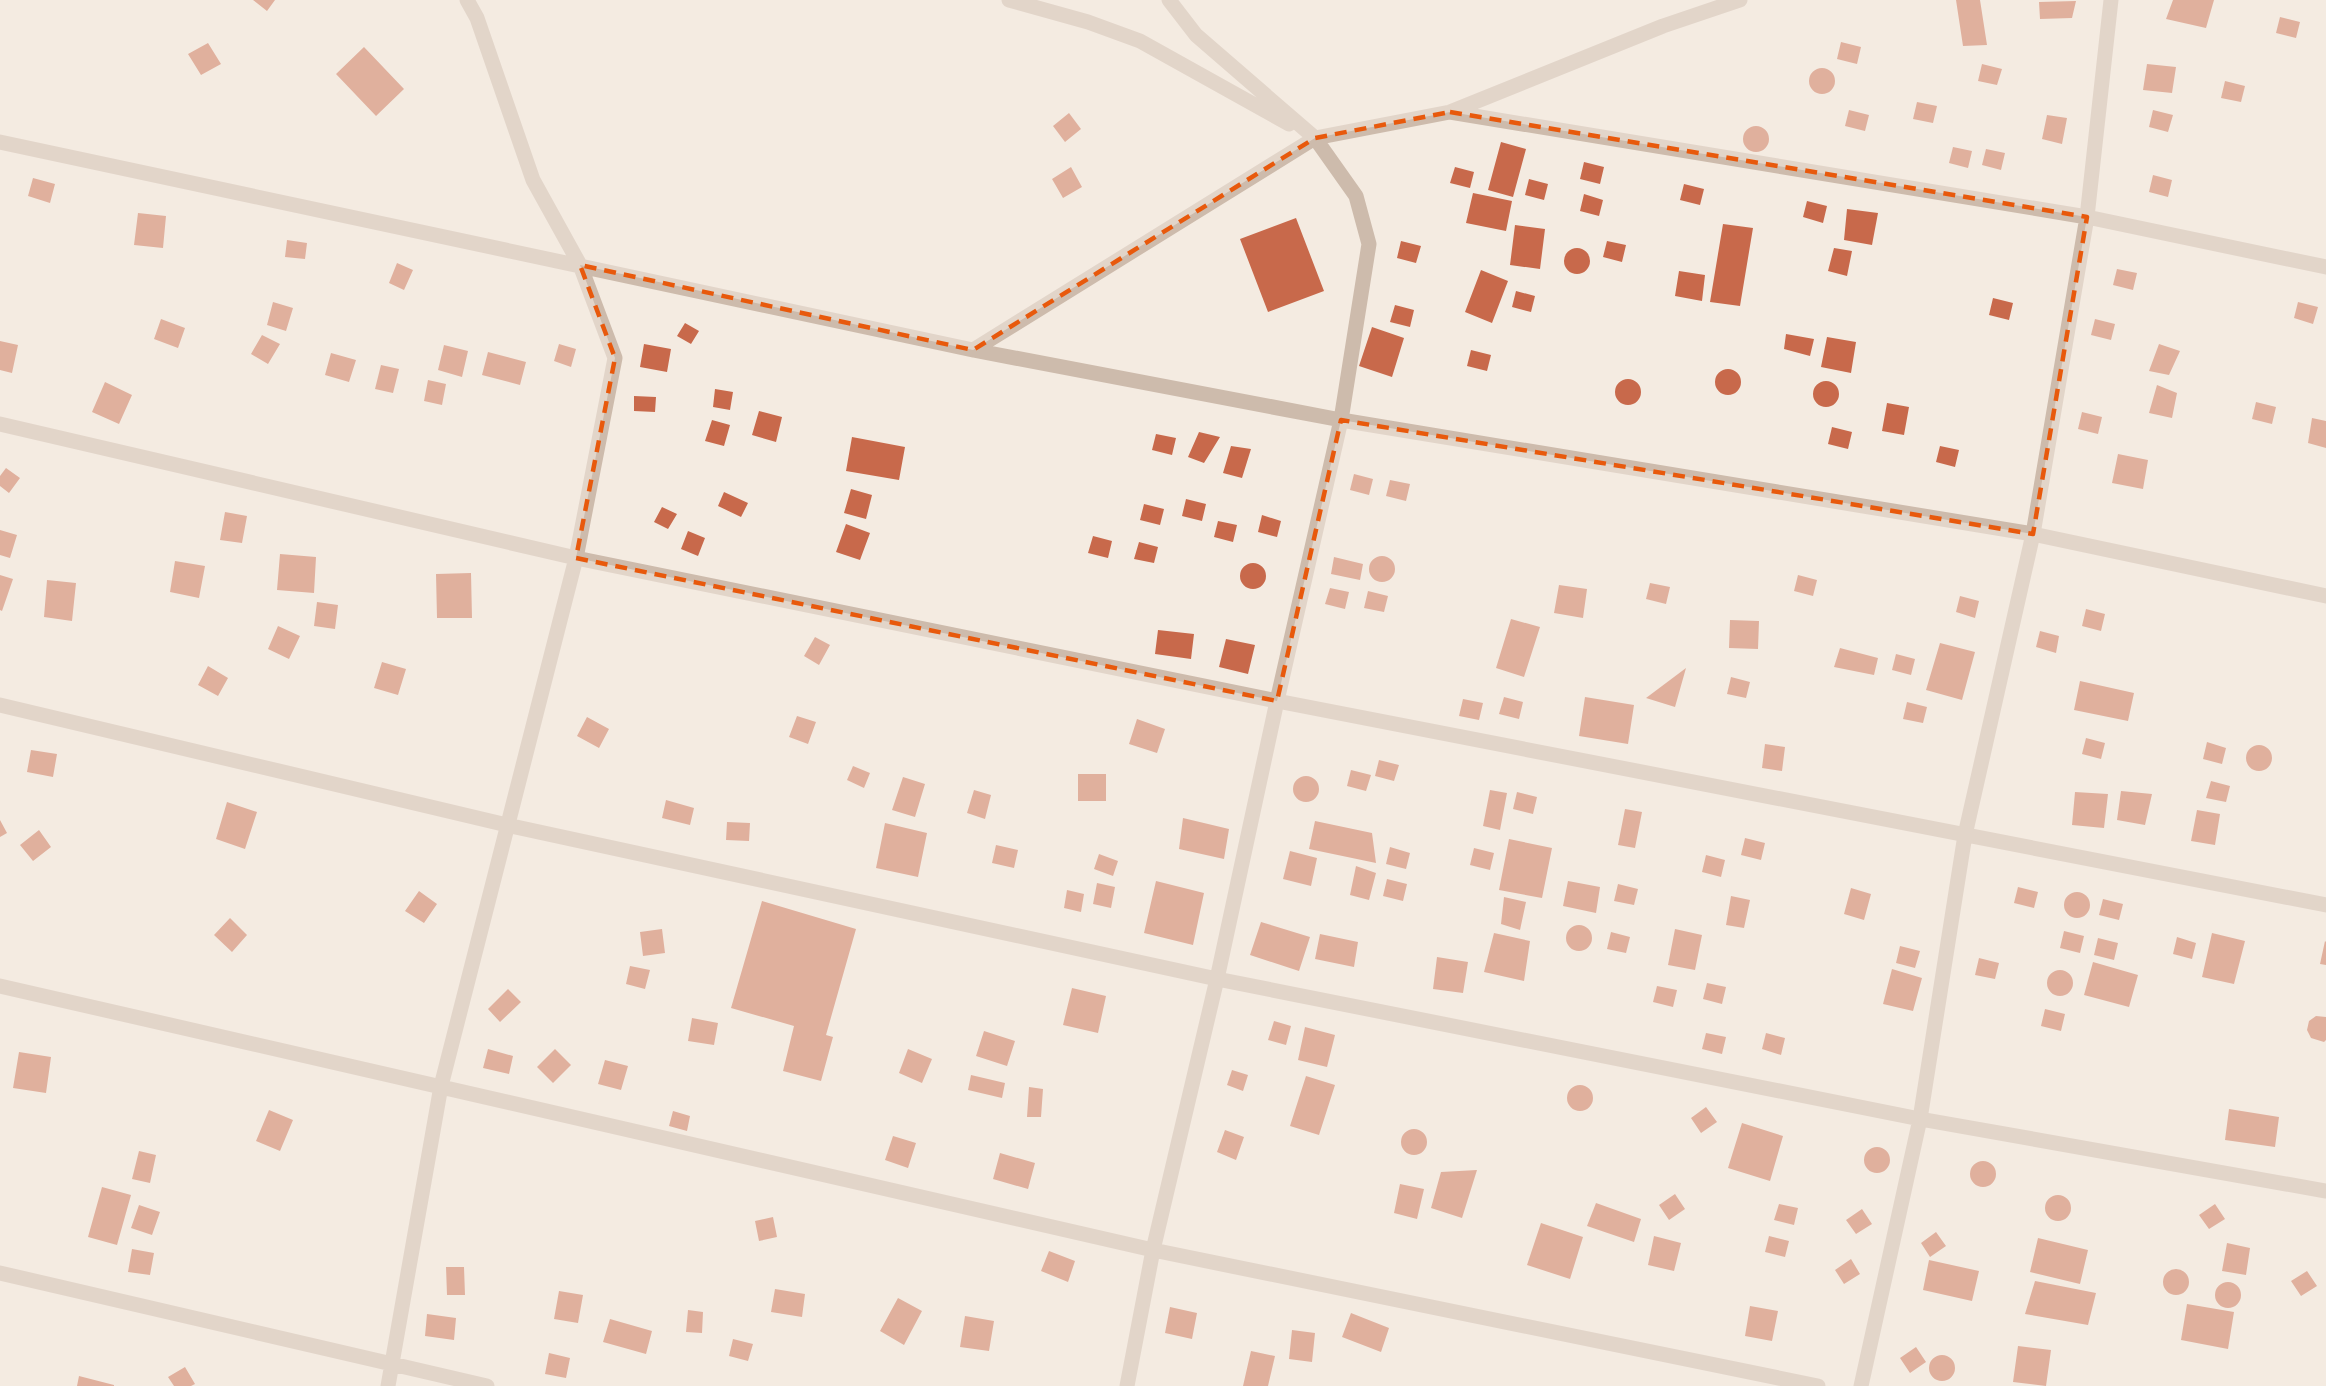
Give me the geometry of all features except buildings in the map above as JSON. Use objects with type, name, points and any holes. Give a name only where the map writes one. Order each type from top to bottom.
[{"type":"street","points":[[388,1386],[441,1086],[576,558],[615,358],[580,265],[533,180],[477,18],[467,0]]},
{"type":"street","points":[[1009,0],[1088,22],[1140,41],[1315,138]]},
{"type":"street","points":[[1127,1386],[1153,1250],[1217,979],[1277,700],[1341,420],[1369,244],[1356,196],[1315,138],[1196,34],[1169,0]]},
{"type":"street","points":[[973,350],[1315,138],[1450,112],[1663,26],[1740,0]]},
{"type":"street","points":[[1861,1386],[1920,1119],[1965,835],[2033,534],[2087,217],[2111,0]]},
{"type":"street","points":[[1450,112],[2087,217],[2326,267]]},
{"type":"street","points":[[0,142],[973,350],[1341,420],[2033,534],[2326,596]]},
{"type":"street","points":[[0,424],[576,558],[1277,700],[2326,905]]},
{"type":"street","points":[[0,705],[507,825],[1217,979],[1920,1119],[2326,1191]]},
{"type":"street","points":[[0,986],[1153,1250],[1818,1386]]},
{"type":"street","points":[[0,1273],[487,1386]]},
{"type":"highlighted area","points":[[1450,112],[2087,217],[2033,534],[1341,420],[1277,701],[576,558],[615,358],[580,265],[973,350],[1315,138]]}]
